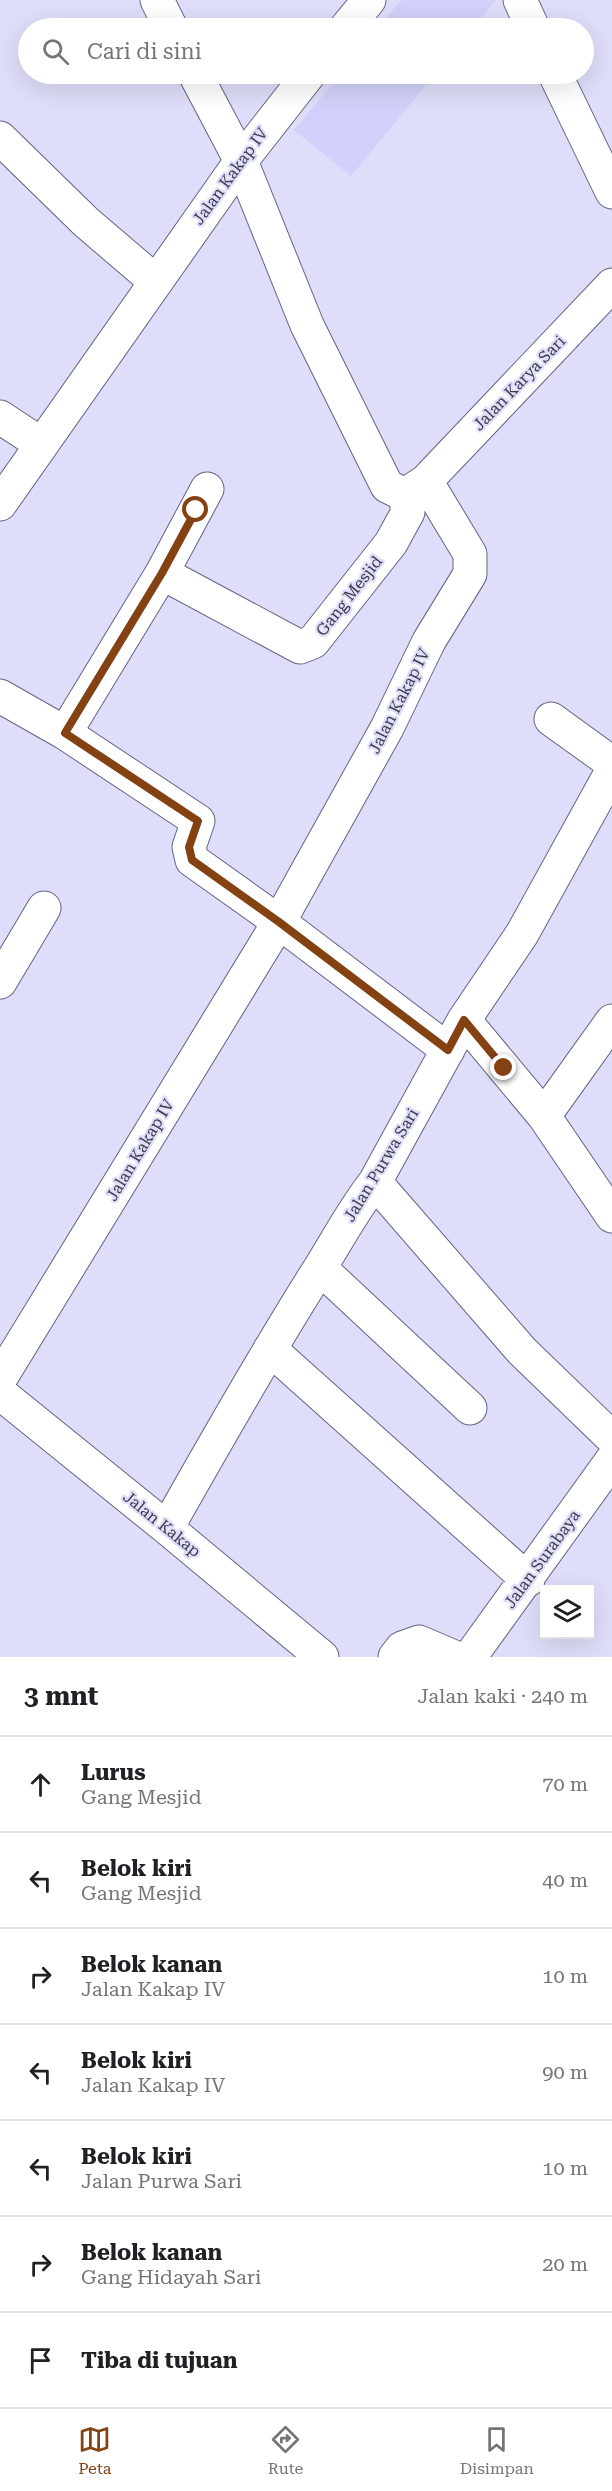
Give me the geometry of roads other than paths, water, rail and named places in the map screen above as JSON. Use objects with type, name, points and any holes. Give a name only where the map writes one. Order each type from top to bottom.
[{"type":"street","points":[[354,18],[369,0]]},
{"type":"street","points":[[520,0],[528,18]]},
{"type":"street","points":[[200,84],[241,161],[307,325],[371,457],[387,486],[416,488]]},
{"type":"street","name":"Jalan Kakap IV","points":[[0,504],[241,161],[301,84]]},
{"type":"street","points":[[560,84],[612,192]]},
{"type":"street","points":[[0,138],[86,222],[155,281]]},
{"type":"street","name":"Jalan Karya Sari","points":[[416,488],[612,285]]},
{"type":"street","points":[[0,417],[41,444]]},
{"type":"street","name":"Jalan Kakap IV","points":[[0,1379],[279,922],[387,728],[429,641],[470,574],[470,554],[416,488]]},
{"type":"street","name":"Gang Mesjid","points":[[162,573],[300,647],[313,642],[390,543],[408,512],[416,488]]},
{"type":"street","points":[[65,733],[162,573],[207,489]]},
{"type":"street","points":[[0,696],[65,733],[198,821],[189,847],[192,860],[279,922],[448,1050]]},
{"type":"street","points":[[551,719],[612,763]]},
{"type":"street","name":"Jalan Purwa Sari","points":[[167,1528],[228,1418],[358,1203],[375,1182],[464,1020],[522,934],[612,771]]},
{"type":"street","points":[[0,982],[44,908]]},
{"type":"street","points":[[464,1020],[544,1116],[612,1216]]},
{"type":"street","points":[[544,1116],[612,1021]]},
{"type":"street","points":[[375,1182],[522,1351],[612,1438]]},
{"type":"street","points":[[320,1268],[470,1408]]},
{"type":"street","points":[[270,1349],[528,1580]]},
{"type":"street","name":"Jalan Kakap","points":[[0,1393],[322,1657]]},
{"type":"street","name":"Jalan Surabaya","points":[[470,1657],[528,1580],[612,1460]]},
{"type":"street","points":[[395,1657],[402,1648],[419,1642],[454,1657]]}]
